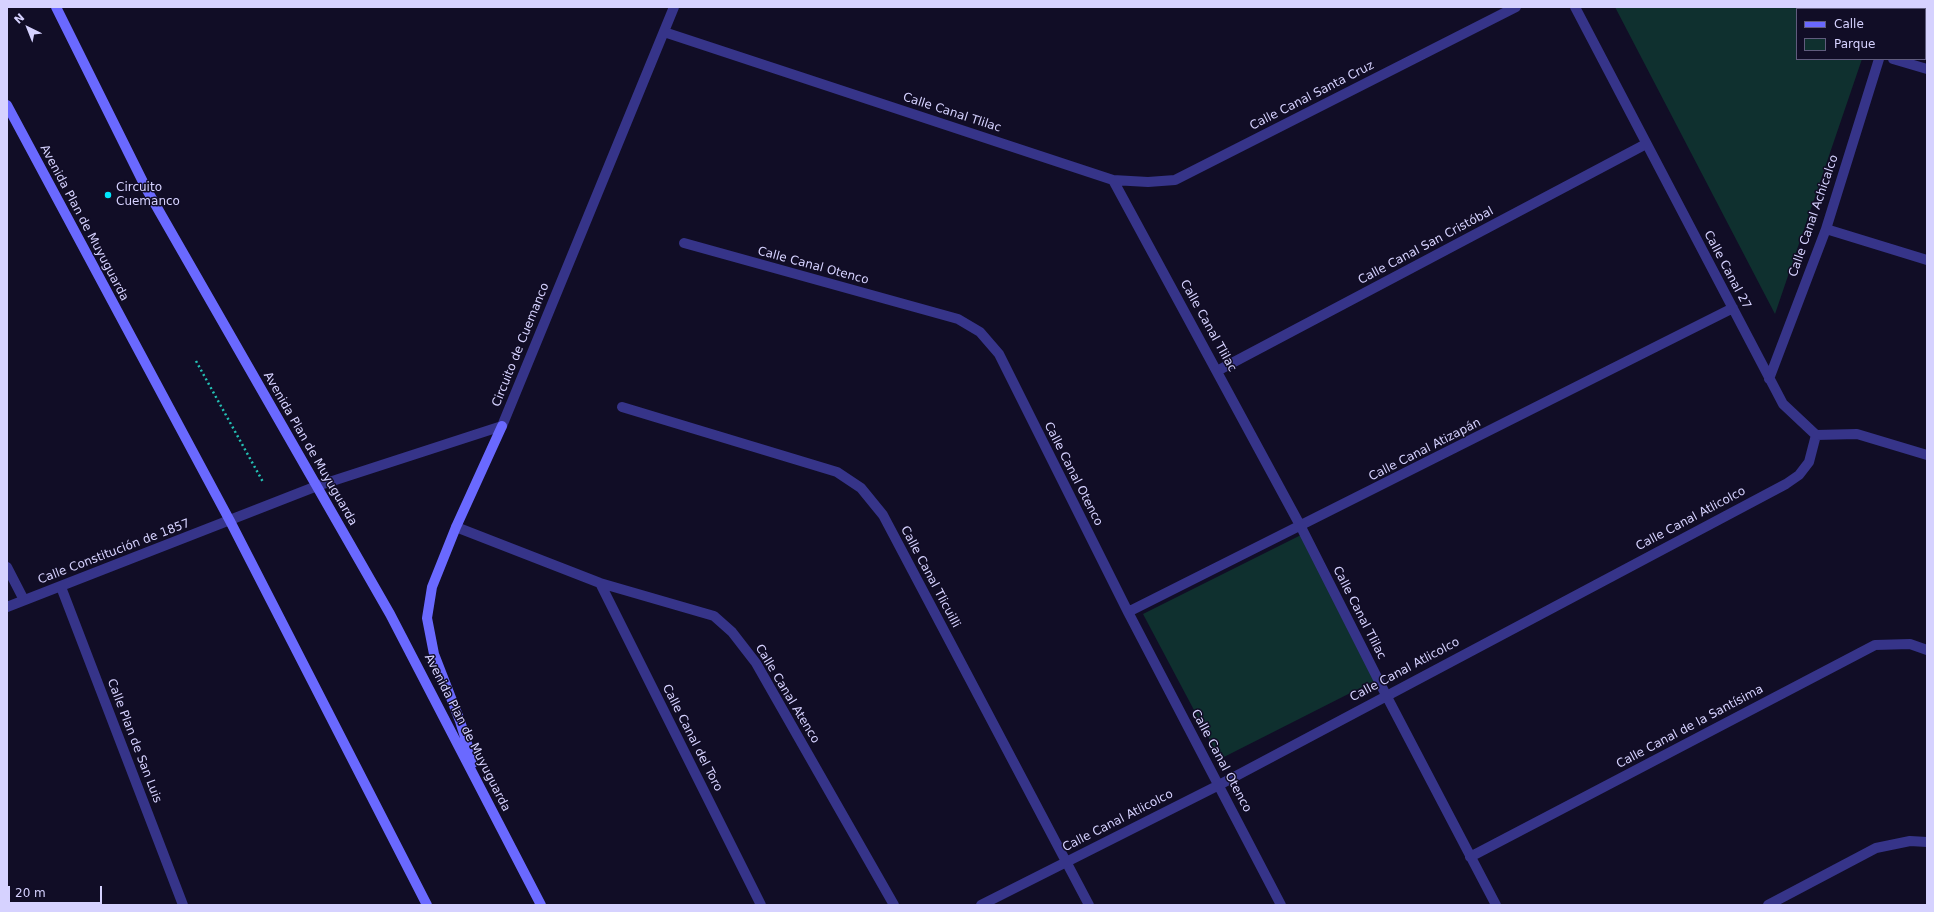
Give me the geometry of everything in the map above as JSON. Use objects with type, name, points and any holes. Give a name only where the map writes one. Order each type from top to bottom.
[{"type":"main road","name":"Avenida Plan de Muyuguarda","points":[[56,7],[147,190],[390,614],[541,905]]},
{"type":"main road","name":"Avenida Plan de Muyuguarda","points":[[7,105],[230,521],[427,905]]},
{"type":"main road","points":[[480,788],[460,720],[434,654],[427,618],[432,586],[456,527],[502,426]]},
{"type":"street","name":"Circuito de Cuemanco","points":[[230,521],[317,486],[502,426],[674,7]]},
{"type":"street","name":"Calle Canal Santa Cruz","points":[[1112,180],[1148,182],[1175,180],[1516,7]]},
{"type":"street","name":"Calle Canal 27","points":[[1575,7],[1782,404],[1816,435]]},
{"type":"street","name":"Calle Canal Tlilac","points":[[664,32],[1112,180],[1301,527],[1386,695],[1496,905]]},
{"type":"street","name":"Calle Canal Achicalco","points":[[1769,379],[1826,229],[1879,60]]},
{"type":"street","points":[[1896,60],[1927,69]]},
{"type":"street","name":"Calle Canal San Cristóbal","points":[[1217,371],[1646,144]]},
{"type":"street","points":[[1826,229],[1927,260]]},
{"type":"street","name":"Calle Canal Otenco","points":[[684,243],[958,319],[980,332],[999,354],[1128,612],[1281,905]]},
{"type":"street","name":"Calle Canal Atizapán","points":[[1128,612],[1301,527],[1733,308]]},
{"type":"street","name":"Calle Canal Tlicuilli","points":[[622,407],[837,472],[861,488],[883,515],[1089,905]]},
{"type":"street","points":[[1816,435],[1857,434],[1927,455]]},
{"type":"street","name":"Calle Canal Atlicolco","points":[[981,905],[1219,785],[1786,484],[1799,475],[1808,462],[1816,435]]},
{"type":"street","name":"Calle Constitución de 1857","points":[[7,607],[230,521]]},
{"type":"street","name":"Calle Canal Atenco","points":[[456,527],[600,583],[714,616],[732,632],[756,663],[894,905]]},
{"type":"street","points":[[7,567],[24,600]]},
{"type":"street","name":"Calle Canal del Toro","points":[[600,583],[761,905]]},
{"type":"street","name":"Calle Plan de San Luis","points":[[61,587],[183,905]]},
{"type":"street","name":"Calle Canal de la Santísima","points":[[1470,857],[1875,645],[1910,644],[1927,650]]},
{"type":"street","points":[[1768,905],[1876,848],[1910,841],[1927,842]]},
{"type":"path","points":[[196,361],[263,482]]},
{"type":"green space","points":[[1615,7],[1880,7],[1796,8],[1796,60],[1862,60],[1775,314]]},
{"type":"green space","points":[[1301,535],[1374,681],[1220,759],[1143,614]]},
{"type":"place","name":"Circuito Cuemanco","points":[[108,195]]}]
